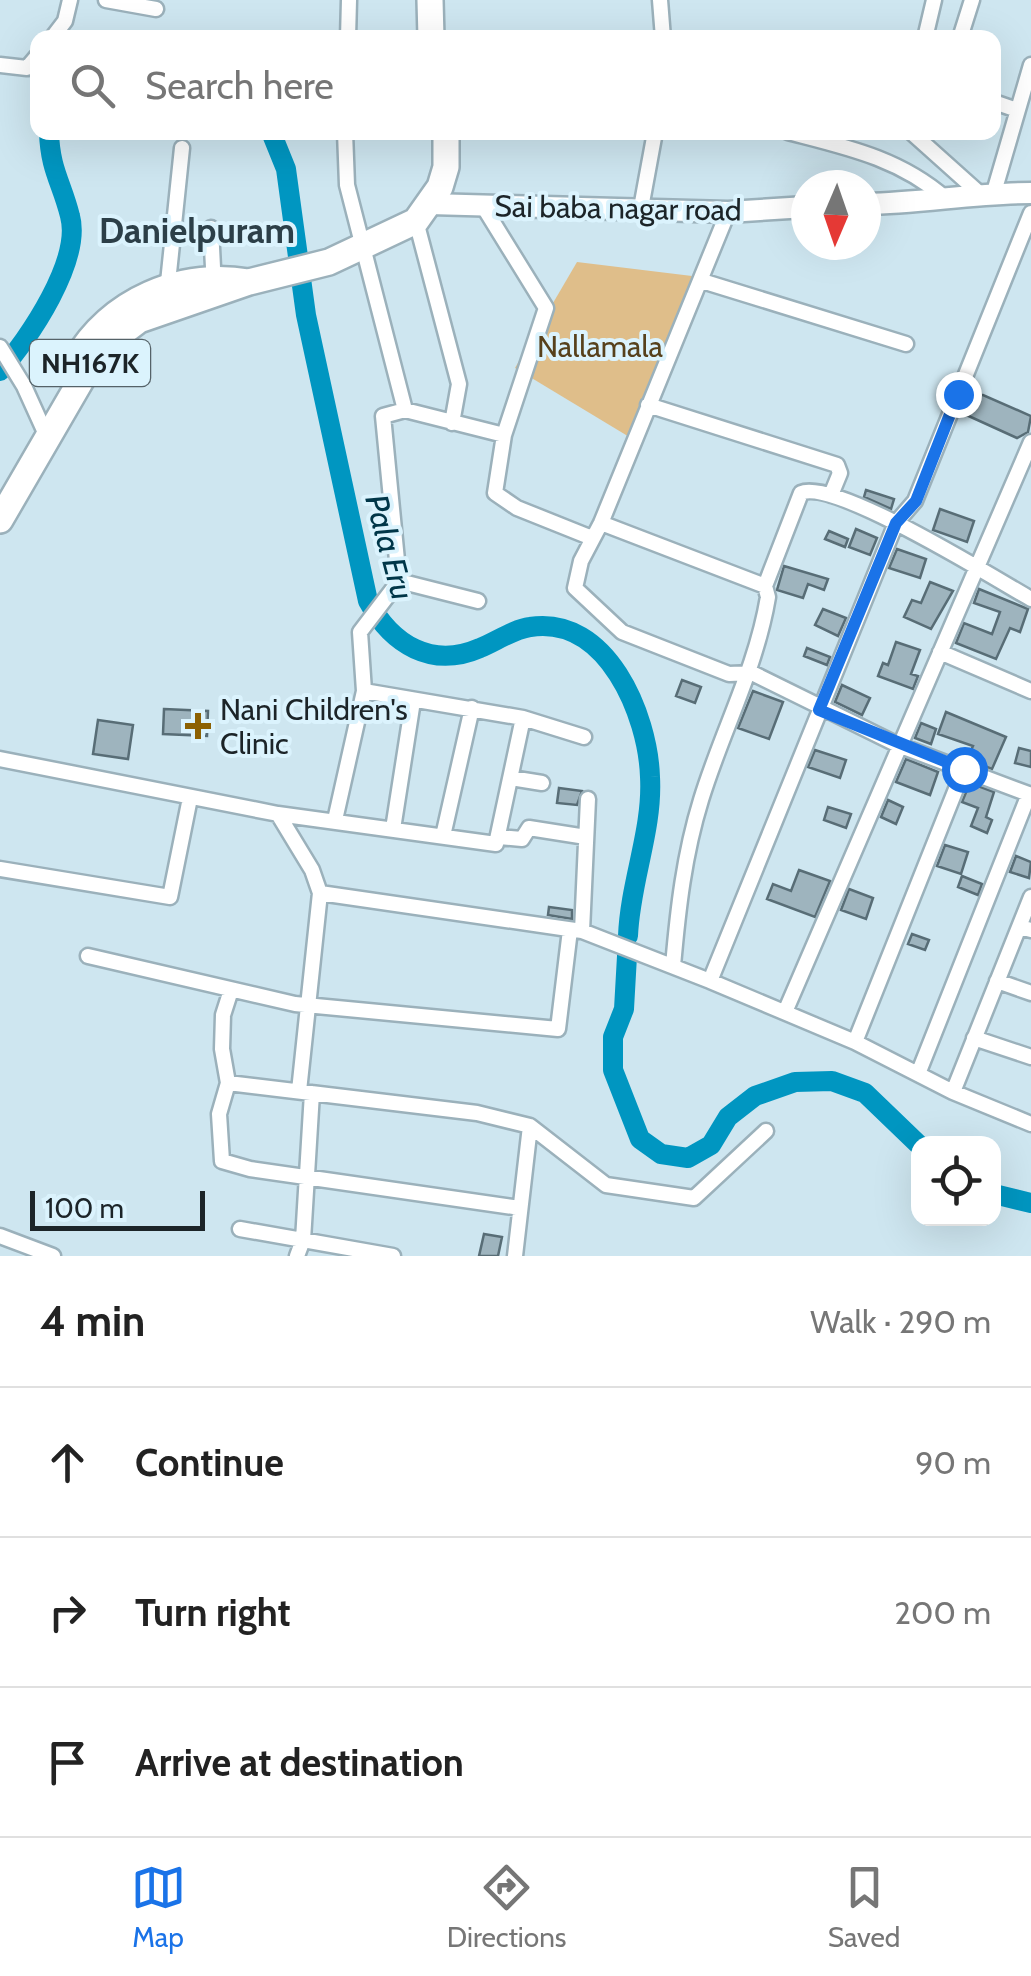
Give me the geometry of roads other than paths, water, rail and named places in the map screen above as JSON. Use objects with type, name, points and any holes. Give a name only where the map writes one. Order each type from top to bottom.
[{"type":"highway","points":[[430,0],[432,30]]},
{"type":"highway","points":[[444,0],[444,30]]},
{"type":"highway","points":[[429,204],[431,140]]},
{"type":"highway","points":[[429,204],[446,167],[446,140]]},
{"type":"highway","name":"NH167K","points":[[0,486],[98,351],[168,299],[329,262],[362,247],[429,204]]},
{"type":"highway","name":"NH167K","points":[[0,520],[44,430]]},
{"type":"main road","points":[[881,203],[986,192],[1031,193]]},
{"type":"main road","name":"Sai baba nagar road","points":[[429,204],[728,212],[791,208]]},
{"type":"street","points":[[58,30],[65,21],[70,0]]},
{"type":"street","points":[[106,0],[156,9]]},
{"type":"street","points":[[348,30],[349,0]]},
{"type":"street","points":[[660,0],[662,30]]},
{"type":"street","points":[[927,30],[934,0]]},
{"type":"street","points":[[963,30],[972,0]]},
{"type":"street","points":[[0,65],[27,68],[30,64]]},
{"type":"street","points":[[921,140],[986,192],[1031,65]]},
{"type":"street","points":[[1001,104],[1017,110]]},
{"type":"street","points":[[345,140],[346,174],[404,410]]},
{"type":"street","points":[[641,208],[654,140]]},
{"type":"street","points":[[817,140],[892,161],[918,175],[945,198]]},
{"type":"street","points":[[168,299],[182,148]]},
{"type":"street","points":[[429,204],[459,384],[452,423]]},
{"type":"street","points":[[484,206],[546,308],[504,435],[495,493],[518,508],[592,538]]},
{"type":"street","points":[[728,212],[576,575],[576,588],[622,632],[728,674],[752,674],[819,710],[898,745],[1030,795],[918,1074]]},
{"type":"street","points":[[710,981],[896,523],[916,501],[1031,213]]},
{"type":"street","points":[[210,228],[214,287]]},
{"type":"street","points":[[702,281],[906,344]]},
{"type":"street","points":[[0,347],[44,430]]},
{"type":"street","points":[[648,405],[836,465],[840,474],[830,495]]},
{"type":"street","points":[[336,820],[364,691],[360,632],[399,581],[383,416],[404,410],[504,435]]},
{"type":"street","points":[[785,1012],[1031,442]]},
{"type":"street","points":[[673,966],[687,848],[725,730],[752,674],[768,597],[765,586],[801,493],[817,489],[896,523],[1031,597]]},
{"type":"street","points":[[601,523],[765,586]]},
{"type":"street","points":[[399,581],[478,601]]},
{"type":"street","points":[[940,652],[1031,691]]},
{"type":"street","points":[[364,691],[523,718],[584,737]]},
{"type":"street","points":[[393,829],[412,701]]},
{"type":"street","points":[[443,836],[472,708]]},
{"type":"street","points":[[0,759],[278,814],[496,844],[523,718]]},
{"type":"street","points":[[855,1042],[964,769]]},
{"type":"street","points":[[511,778],[542,783]]},
{"type":"street","points":[[0,869],[170,897],[190,798]]},
{"type":"street","points":[[88,956],[308,1005],[558,1029],[576,931],[588,798]]},
{"type":"street","points":[[278,814],[312,870],[320,892],[308,1005],[305,1092],[309,1178],[304,1240],[297,1256]]},
{"type":"street","points":[[499,837],[522,839],[529,828],[586,836]]},
{"type":"street","points":[[320,892],[576,931],[785,1012],[855,1042],[995,1113],[1031,1124]]},
{"type":"street","points":[[952,1092],[997,982],[1025,928],[1031,897]]},
{"type":"street","points":[[997,982],[1031,993]]},
{"type":"street","points":[[231,990],[223,1015],[222,1048],[228,1083],[218,1114],[219,1158],[250,1169],[520,1208]]},
{"type":"street","points":[[974,1038],[1031,1057]]},
{"type":"street","points":[[228,1083],[478,1113],[530,1126],[606,1185],[694,1198],[766,1131]]},
{"type":"street","points":[[514,1256],[530,1126]]},
{"type":"street","points":[[240,1229],[393,1256]]},
{"type":"street","points":[[0,1236],[54,1256]]},
{"type":"waterway","name":"Pala Eru","points":[[0,371],[38,319],[68,254],[70,216],[50,140]]},
{"type":"waterway","name":"Pala Eru","points":[[274,140],[286,169],[306,315],[368,601],[401,641],[430,654],[462,654],[524,628],[557,627],[581,637],[618,674],[641,726],[650,777],[648,817],[628,936]]},
{"type":"waterway","name":"Pala Eru","points":[[627,956],[624,1009],[613,1037],[613,1070],[640,1139],[661,1154],[688,1158],[711,1145],[728,1117],[755,1096],[795,1082],[832,1081],[865,1093],[911,1137]]},
{"type":"waterway","name":"Pala Eru","points":[[1001,1196],[1031,1203]]},
{"type":"place","name":"Nani Children's Clinic","points":[[198,726]]},
{"type":"district","name":"Danielpuram","points":[[197,230]]},
{"type":"park label","name":"Nallamala","points":[[600,346]]}]
